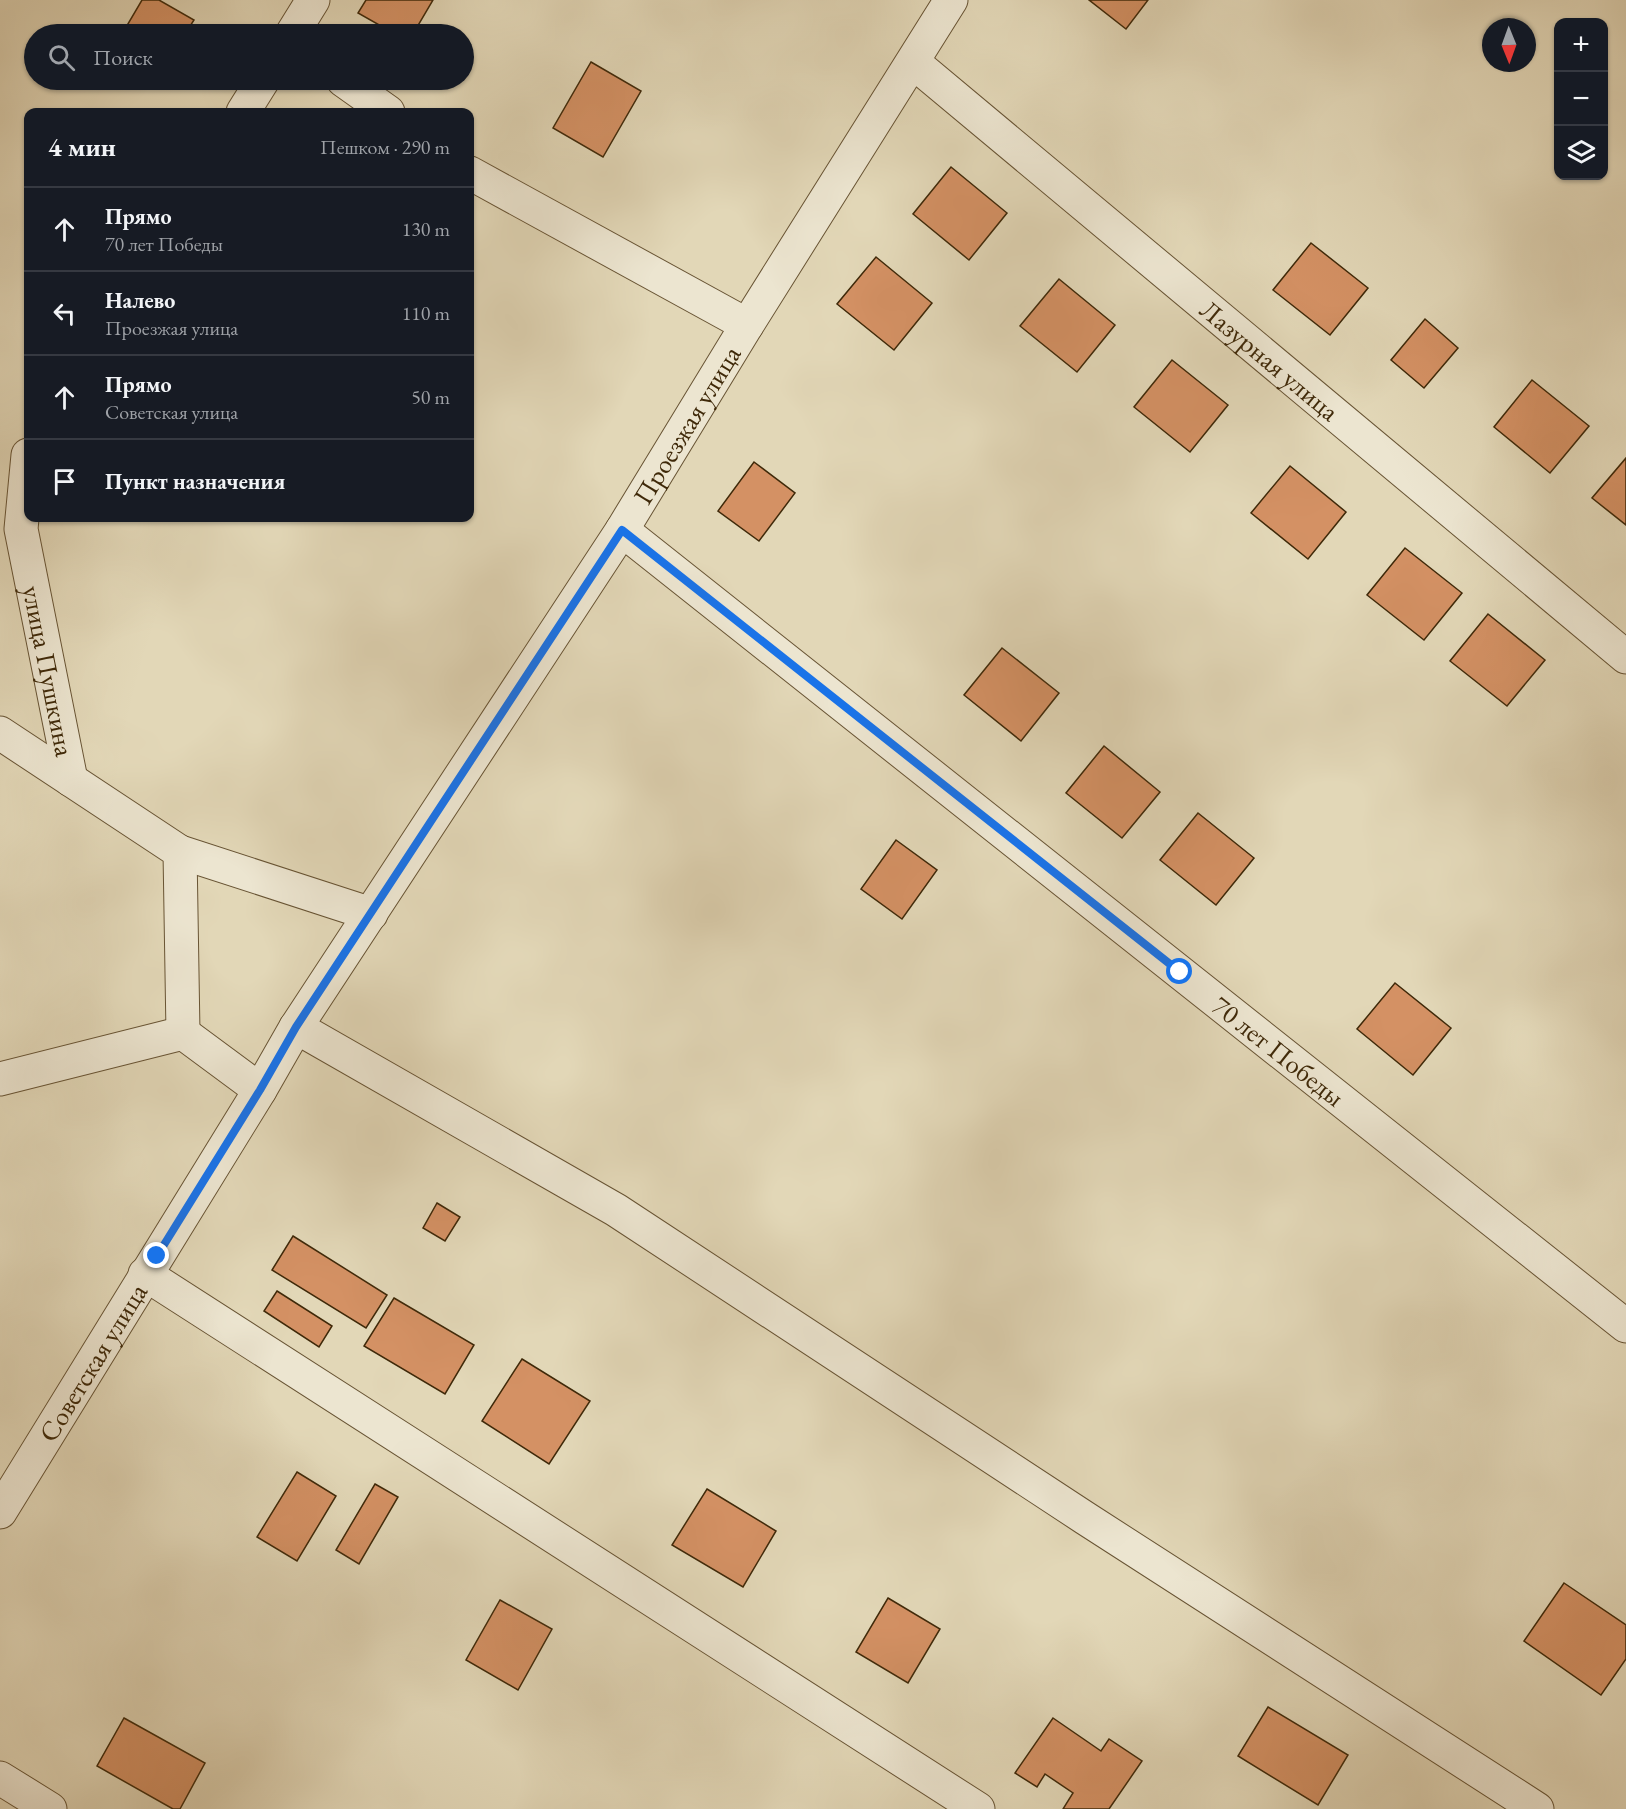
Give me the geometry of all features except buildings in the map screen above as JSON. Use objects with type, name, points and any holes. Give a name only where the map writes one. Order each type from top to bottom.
[{"type":"street","points":[[298,24],[313,0]]},
{"type":"street","name":"Проезжая улица","points":[[296,1027],[622,530],[747,325],[951,0]]},
{"type":"street","name":"Лазурная улица","points":[[913,62],[1626,657]]},
{"type":"street","points":[[246,108],[257,90]]},
{"type":"street","points":[[358,90],[382,108]]},
{"type":"street","points":[[474,175],[747,325]]},
{"type":"street","name":"улица Пушкина","points":[[24,497],[21,529],[71,780]]},
{"type":"street","name":"70 лет Победы","points":[[622,530],[1626,1326]]},
{"type":"street","points":[[0,733],[180,852],[371,914]]},
{"type":"street","points":[[180,852],[183,1033]]},
{"type":"street","points":[[296,1027],[616,1210],[1075,1511],[1537,1809]]},
{"type":"street","name":"Советская улица","points":[[0,1512],[260,1090],[296,1027]]},
{"type":"street","points":[[0,1079],[183,1033]]},
{"type":"street","points":[[183,1033],[260,1090]]},
{"type":"street","points":[[145,1274],[978,1809]]},
{"type":"street","points":[[0,1778],[50,1809]]},
{"type":"route","points":[[157,1256],[260,1090],[296,1027],[622,530],[1180,972]]}]
